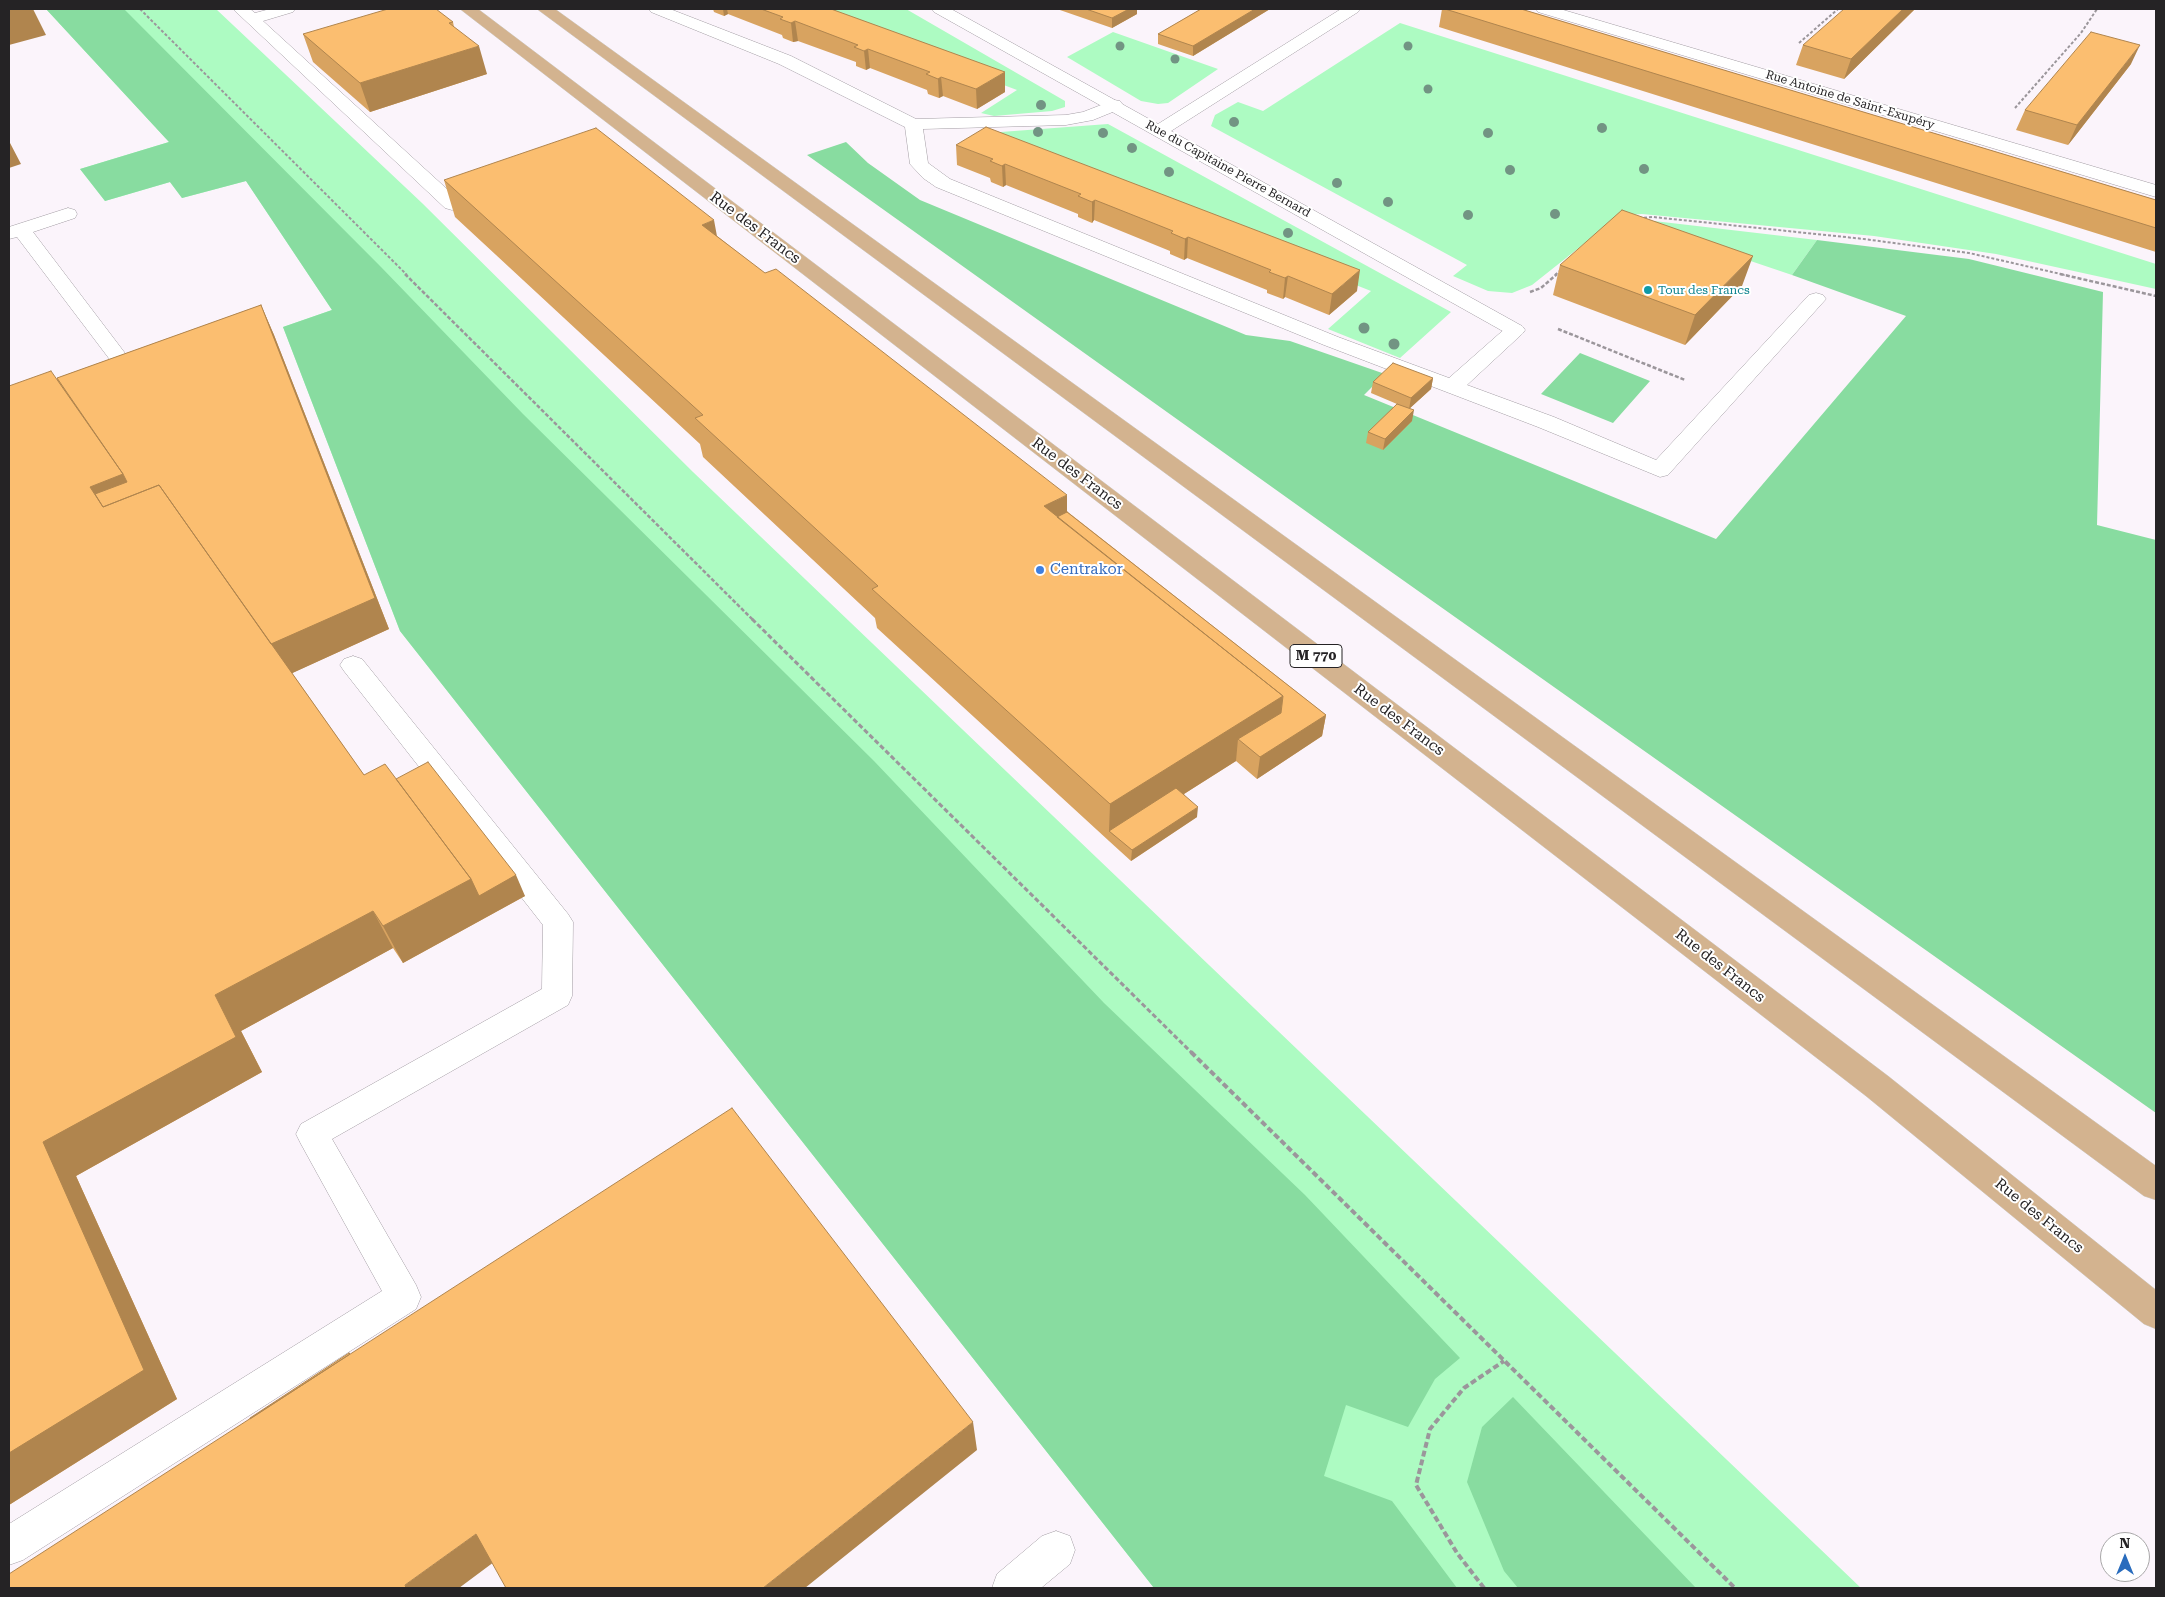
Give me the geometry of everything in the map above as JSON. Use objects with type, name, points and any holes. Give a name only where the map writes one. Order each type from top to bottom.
[{"type":"main road","name":"Rue des Francs","points":[[468,9],[1884,1092],[2156,1312]]},
{"type":"main road","points":[[545,9],[2156,1185]]},
{"type":"street","points":[[247,14],[287,9]]},
{"type":"street","points":[[657,9],[785,60],[913,124],[1066,120],[1087,116],[1114,105]]},
{"type":"street","points":[[1160,130],[1352,9]]},
{"type":"street","name":"Rue Antoine de Saint-Exupéry","points":[[1544,9],[2156,192]]},
{"type":"street","name":"Rue du Capitaine Pierre Bernard","points":[[948,10],[1515,330],[1452,387]]},
{"type":"street","points":[[247,14],[452,204]]},
{"type":"street","points":[[913,124],[919,164],[929,174],[943,183],[1313,333],[1546,422],[1660,470],[1816,299]]},
{"type":"street","points":[[68,214],[15,231],[127,369]]},
{"type":"street","points":[[9,1546],[404,1297],[312,1134],[557,996],[558,922],[353,665]]},
{"type":"street","points":[[1011,1588],[1056,1550]]},
{"type":"path","points":[[140,9],[699,567],[1735,1588]]},
{"type":"path","points":[[1986,141],[2081,33],[2097,9]]},
{"type":"path","points":[[1635,218],[1653,217],[1864,239],[1969,253],[2156,296]]},
{"type":"path","points":[[1472,306],[1487,299],[1515,298],[1541,288],[1562,268]]},
{"type":"path","points":[[1558,329],[1727,396]]},
{"type":"path","points":[[1484,1588],[1457,1553],[1416,1485],[1430,1429],[1464,1388],[1504,1361]]},
{"type":"green space","points":[[46,9],[216,9],[422,203],[693,472],[1861,1588],[1154,1588],[400,631],[283,327],[332,310],[246,181],[182,198],[170,182],[105,201],[80,169],[169,142]]},
{"type":"green space","points":[[46,9],[124,9],[381,267],[523,414],[874,761],[1104,1003],[1305,1195],[1460,1358],[1435,1379],[1408,1427],[1346,1405],[1324,1476],[1392,1501],[1457,1588],[1154,1588],[400,631],[283,327],[332,310],[246,181],[182,198],[170,182],[105,201],[80,169],[169,142]]},
{"type":"green space","points":[[800,9],[906,9],[1065,101],[1065,107],[1052,111],[994,116],[981,113],[1017,90]]},
{"type":"green space","points":[[1400,23],[2156,264],[2156,289],[1996,254],[1874,236],[1642,214],[1619,216],[1532,285],[1512,293],[1488,291],[1453,276],[1467,265],[1211,126],[1215,115],[1238,102],[1263,111]]},
{"type":"green space","points":[[1113,32],[1218,69],[1168,103],[1158,104],[1141,101],[1067,57]]},
{"type":"green space","points":[[1108,124],[1451,312],[1400,358],[1328,329],[1371,291],[974,134]]},
{"type":"green space","points":[[846,142],[868,163],[920,200],[1246,335],[1290,341],[1385,374],[1364,395],[1716,539],[1906,316],[1792,275],[1817,240],[1969,259],[2103,292],[2097,525],[2156,540],[2156,1113],[1349,542],[807,155]]},
{"type":"green space","points":[[1654,221],[1817,240],[1792,275],[1638,223]]},
{"type":"green space","points":[[1580,353],[1650,381],[1613,423],[1541,394]]},
{"type":"green space","points":[[1513,1397],[1696,1588],[1518,1588],[1504,1571],[1467,1482],[1482,1427]]},
{"type":"building","points":[[388,9],[436,9],[453,22],[449,23],[479,46],[360,83],[303,34]]},
{"type":"building","points":[[761,9],[831,9],[1005,72],[976,89],[941,77],[938,79],[926,74],[930,72],[868,49],[864,51],[854,47],[858,45],[795,21],[791,23],[780,19],[783,17]]},
{"type":"building","points":[[1086,9],[1129,9],[1112,18]]},
{"type":"building","points":[[1201,9],[1255,9],[1193,46],[1158,34]]},
{"type":"building","points":[[1445,9],[1521,9],[2156,200],[2156,228]]},
{"type":"building","points":[[1844,9],[1903,9],[1851,59],[1803,45]]},
{"type":"building","points":[[2091,32],[2140,45],[2077,125],[2025,110]]},
{"type":"building","points":[[986,127],[1360,270],[1332,294],[1288,276],[1285,278],[1269,272],[1271,270],[1188,237],[1185,239],[1171,233],[1173,231],[1095,200],[1092,202],[1078,196],[1081,194],[1005,164],[1002,166],[990,161],[993,159],[956,145]]},
{"type":"building","points":[[596,128],[714,220],[702,225],[765,273],[776,269],[1067,495],[1044,506],[1283,696],[1110,804],[872,589],[878,586],[695,418],[703,415],[444,180]]},
{"type":"building","points":[[1622,210],[1753,256],[1695,315],[1560,265]]},
{"type":"building","points":[[261,305],[375,598],[271,644],[159,485],[103,507],[95,494],[127,482],[57,378]]},
{"type":"building","points":[[1393,363],[1433,378],[1411,398],[1373,382]]},
{"type":"building","points":[[51,371],[123,474],[90,487],[103,507],[159,485],[364,775],[385,764],[471,879],[383,926],[373,911],[215,995],[236,1037],[43,1142],[144,1370],[9,1453],[9,386]]},
{"type":"building","points":[[1397,404],[1414,410],[1385,439],[1368,432]]},
{"type":"building","points":[[1067,512],[1326,715],[1260,757],[1238,739],[1281,713],[1283,696],[1057,517]]},
{"type":"building","points":[[428,762],[516,875],[479,896],[471,879],[396,779]]},
{"type":"building","points":[[1176,788],[1198,807],[1132,850],[1109,831]]},
{"type":"building","points":[[732,1108],[973,1422],[763,1588],[506,1588],[476,1534],[405,1585],[406,1588],[9,1588],[9,1574]]},
{"type":"building","points":[[350,1354],[250,1419],[250,1418]]},
{"type":"place","name":"Tour des Francs","points":[[1648,290]]},
{"type":"place","name":"Centrakor","points":[[1040,570]]}]
